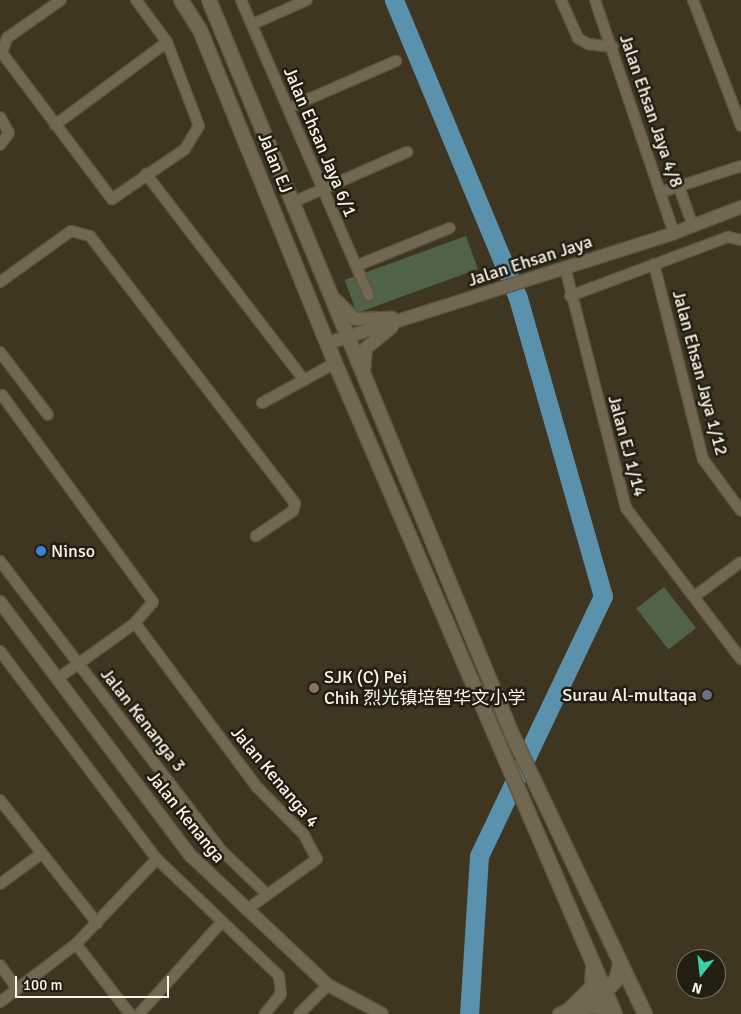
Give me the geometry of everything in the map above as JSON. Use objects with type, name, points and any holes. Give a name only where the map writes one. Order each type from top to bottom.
[{"type":"main road","name":"Jalan EJ","points":[[181,0],[200,30],[335,363],[529,806],[593,964],[616,1014]]},
{"type":"main road","name":"Jalan EJ","points":[[209,0],[366,387],[512,734],[620,965],[645,1014]]},
{"type":"main road","points":[[564,1012],[592,988],[593,964]]},
{"type":"main road","points":[[605,992],[616,980],[620,965]]},
{"type":"main road","points":[[605,992],[636,996]]},
{"type":"main road","points":[[564,1012],[596,1006],[610,1014]]},
{"type":"street","points":[[61,0],[11,35],[2,52],[112,200],[146,174],[192,144],[199,126],[197,112],[167,42],[136,0]]},
{"type":"street","name":"Jalan Ehsan Jaya 6/1","points":[[241,0],[253,24],[368,296]]},
{"type":"street","points":[[253,24],[307,0]]},
{"type":"street","points":[[561,0],[578,38],[588,44],[613,47]]},
{"type":"street","name":"Jalan Ehsan Jaya 4/8","points":[[595,0],[613,47],[674,233]]},
{"type":"street","points":[[693,0],[741,126]]},
{"type":"street","points":[[55,125],[167,42]]},
{"type":"street","points":[[288,108],[396,61]]},
{"type":"street","points":[[0,117],[9,133],[0,144]]},
{"type":"street","points":[[291,202],[406,152]]},
{"type":"street","points":[[662,192],[741,166]]},
{"type":"street","points":[[146,174],[304,380]]},
{"type":"street","name":"Jalan Ehsan Jaya 4/8","points":[[679,187],[693,226]]},
{"type":"street","name":"Jalan Ehsan Jaya","points":[[328,343],[674,233],[741,207]]},
{"type":"street","points":[[356,266],[450,228]]},
{"type":"street","points":[[0,282],[71,231],[90,236],[295,503],[293,511],[256,536]]},
{"type":"street","points":[[570,296],[728,237],[741,240]]},
{"type":"street","name":"Jalan Ehsan Jaya 1/12","points":[[654,264],[703,459],[741,510]]},
{"type":"street","name":"Jalan EJ 1/14","points":[[566,267],[570,296],[626,508],[695,596],[741,659]]},
{"type":"street","points":[[328,290],[355,319],[408,318]]},
{"type":"street","points":[[366,387],[362,360],[366,348],[408,318]]},
{"type":"street","points":[[0,352],[48,415]]},
{"type":"street","points":[[262,403],[335,363]]},
{"type":"street","points":[[1,395],[151,598],[152,608],[135,623],[57,679]]},
{"type":"street","name":"Jalan Kenanga 3","points":[[0,560],[222,851],[267,894]]},
{"type":"street","points":[[695,596],[741,562]]},
{"type":"street","name":"Jalan Kenanga","points":[[0,602],[191,856],[246,910],[328,985],[382,1014]]},
{"type":"street","name":"Jalan Kenanga 4","points":[[135,623],[257,787],[304,835],[317,859],[246,910]]},
{"type":"street","points":[[0,650],[157,859],[281,980],[281,994],[264,1014]]},
{"type":"street","points":[[0,800],[97,923]]},
{"type":"street","points":[[0,884],[41,854]]},
{"type":"street","points":[[0,1002],[76,944],[157,859]]},
{"type":"street","points":[[140,1014],[221,923]]},
{"type":"street","points":[[76,944],[130,1014]]},
{"type":"street","points":[[0,965],[18,988]]},
{"type":"street","points":[[299,1014],[328,985]]},
{"type":"street","points":[[564,1012],[605,992]]},
{"type":"green space","points":[[466,236],[478,269],[357,313],[345,280]]},
{"type":"green space","points":[[664,587],[696,628],[668,650],[636,609]]},
{"type":"waterway","points":[[394,0],[518,298],[603,596],[479,856],[469,1014]]},
{"type":"place","name":"Ninso","points":[[41,551]]},
{"type":"place","name":"SJK (C) Pei Chih 烈光镇培智华文小学","points":[[314,688]]},
{"type":"place","name":"Surau Al-multaqa","points":[[707,695]]}]
